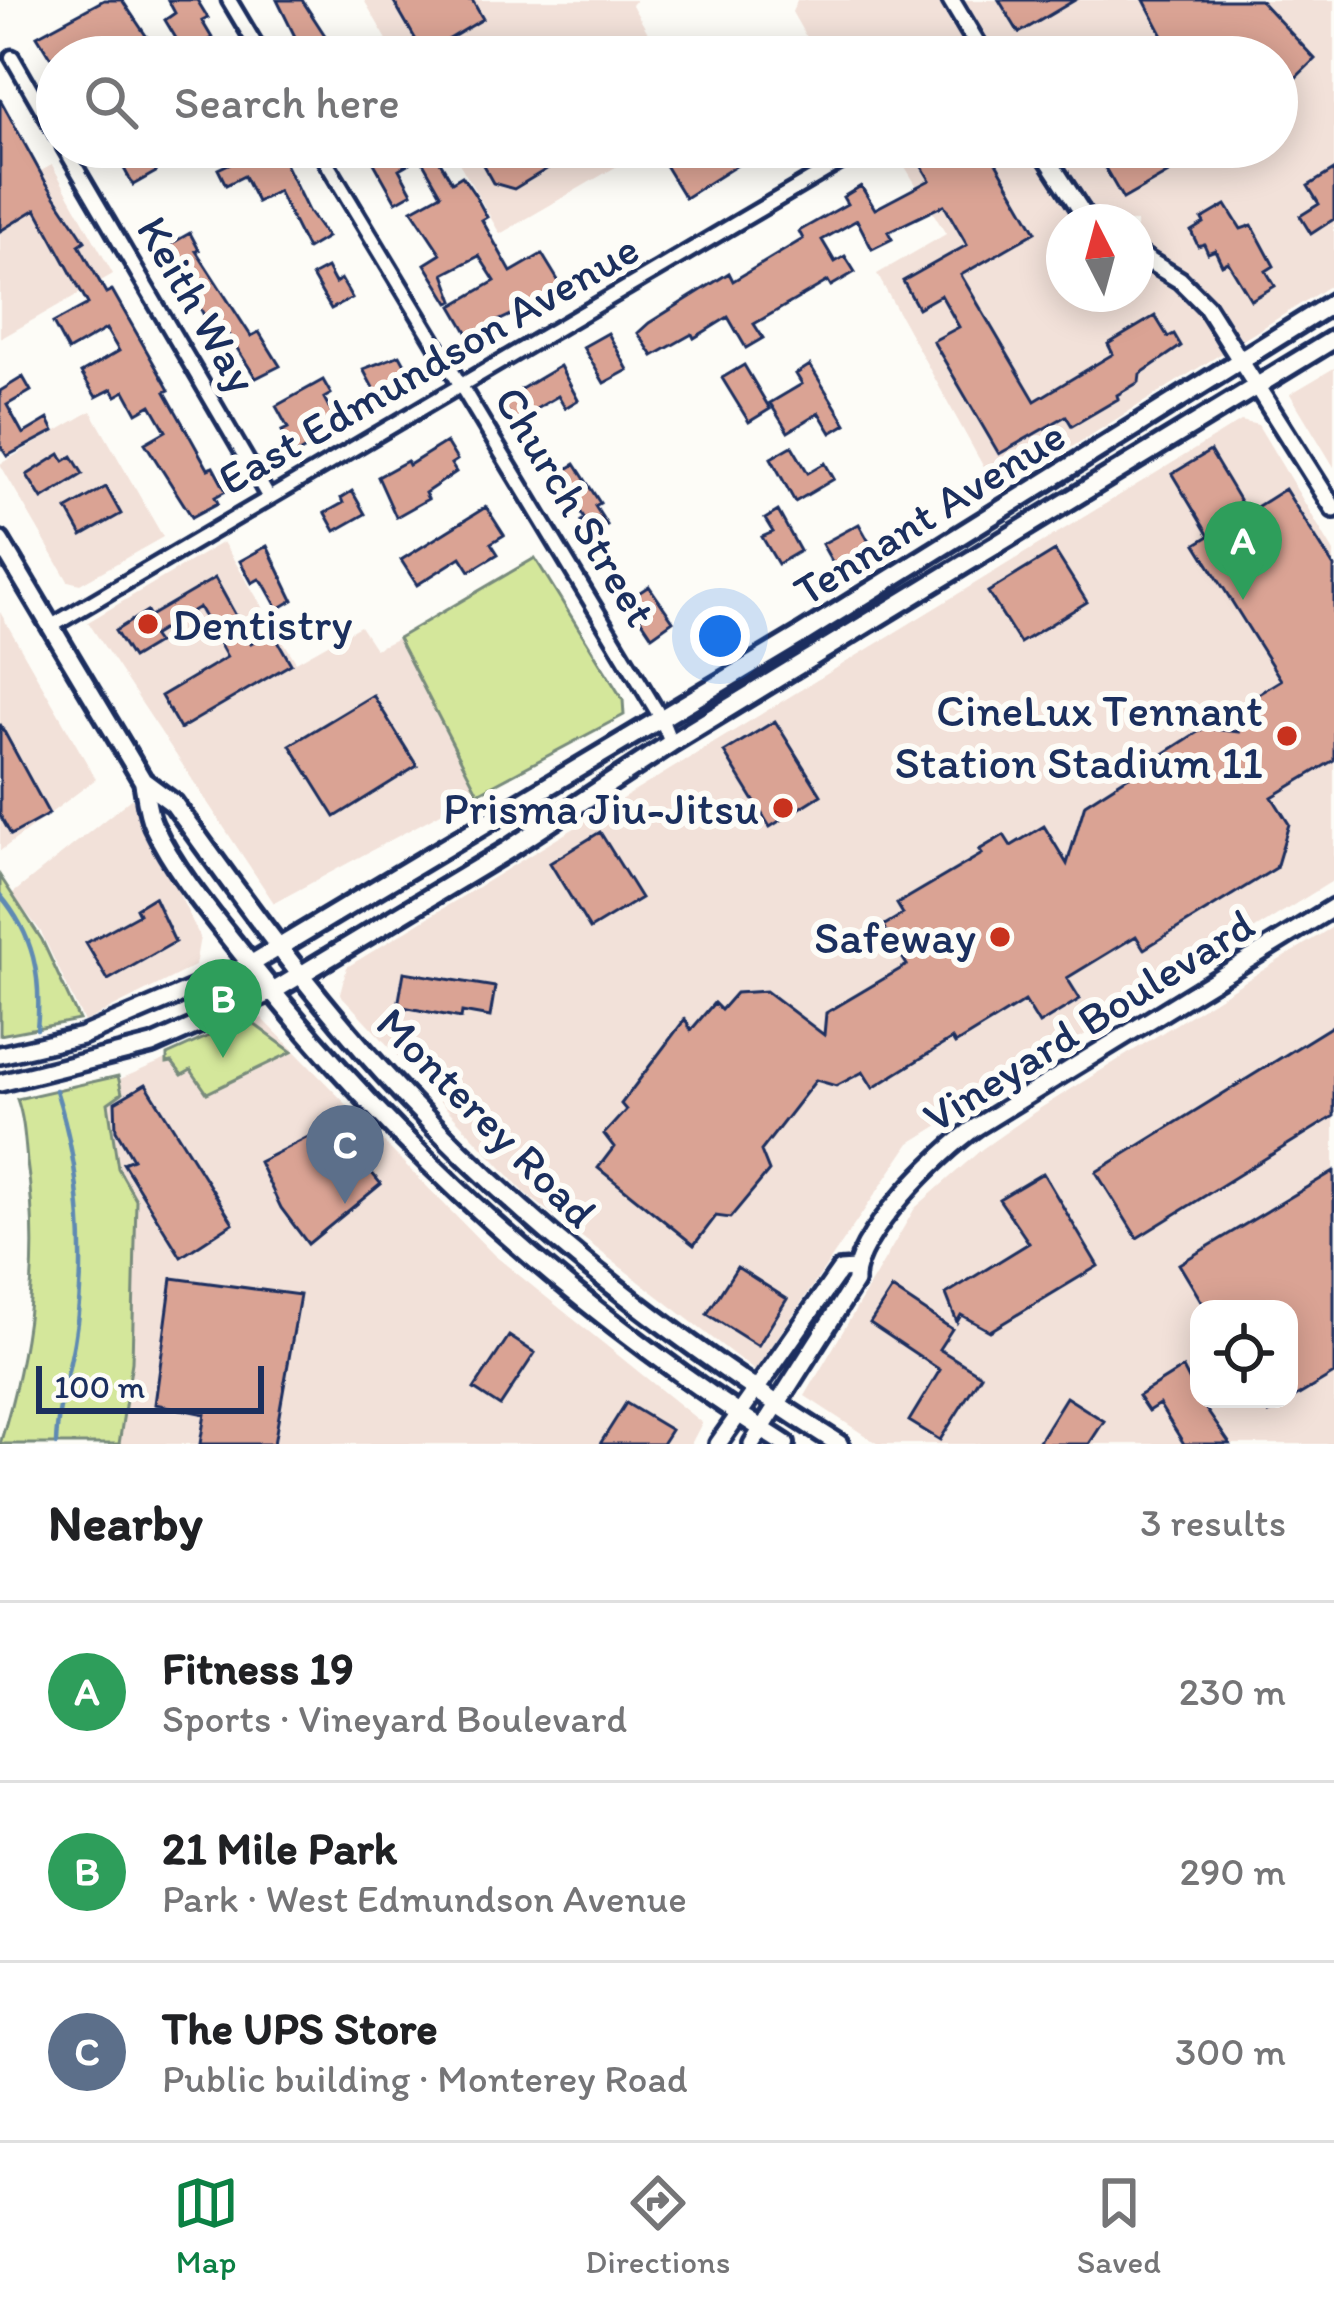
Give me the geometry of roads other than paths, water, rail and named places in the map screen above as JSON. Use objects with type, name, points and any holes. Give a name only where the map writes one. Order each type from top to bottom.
[{"type":"main road","name":"Tennant Avenue","points":[[250,964],[661,718],[1334,302]]},
{"type":"main road","name":"Tennant Avenue","points":[[272,992],[1334,339]]},
{"type":"main road","name":"Monterey Road","points":[[0,541],[143,781],[151,820],[164,844],[272,992],[376,1108],[497,1227],[636,1341],[739,1414],[757,1436],[785,1444]]},
{"type":"main road","name":"Monterey Road","points":[[143,781],[174,804],[279,949],[406,1097],[504,1194],[658,1322],[839,1444]]},
{"type":"street","points":[[229,0],[250,36]]},
{"type":"street","points":[[951,0],[973,36]]},
{"type":"street","points":[[11,57],[36,99]]},
{"type":"street","name":"Keith Way","points":[[76,168],[268,498]]},
{"type":"street","name":"Church Street","points":[[330,168],[676,740]]},
{"type":"street","name":"East Edmundson Avenue","points":[[50,627],[830,168]]},
{"type":"street","points":[[1054,168],[1077,204]]},
{"type":"street","points":[[1154,264],[1180,280],[1206,306],[1334,509]]},
{"type":"street","name":"Vineyard Boulevard","points":[[757,1436],[856,1282],[854,1269],[905,1191],[955,1141],[1334,908]]},
{"type":"street","points":[[0,1055],[82,1036],[250,964]]},
{"type":"street","points":[[0,1083],[152,1045],[272,992]]},
{"type":"street","name":"Vineyard Boulevard","points":[[718,1444],[840,1270],[854,1269]]},
{"type":"waterway","points":[[0,895],[21,926],[33,957],[37,1029]]},
{"type":"waterway","points":[[56,1090],[76,1183],[81,1280],[56,1444]]},
{"type":"place","name":"Fitness 19","points":[[1243,600]]},
{"type":"place","name":"Dentistry","points":[[148,624]]},
{"type":"place","name":"CineLux Tennant Station Stadium 11","points":[[1287,736]]},
{"type":"place","name":"Prisma Jiu-Jitsu","points":[[783,808]]},
{"type":"place","name":"Safeway","points":[[1000,937]]},
{"type":"place","name":"21 Mile Park","points":[[223,1058]]},
{"type":"place","name":"The UPS Store","points":[[345,1204]]}]
